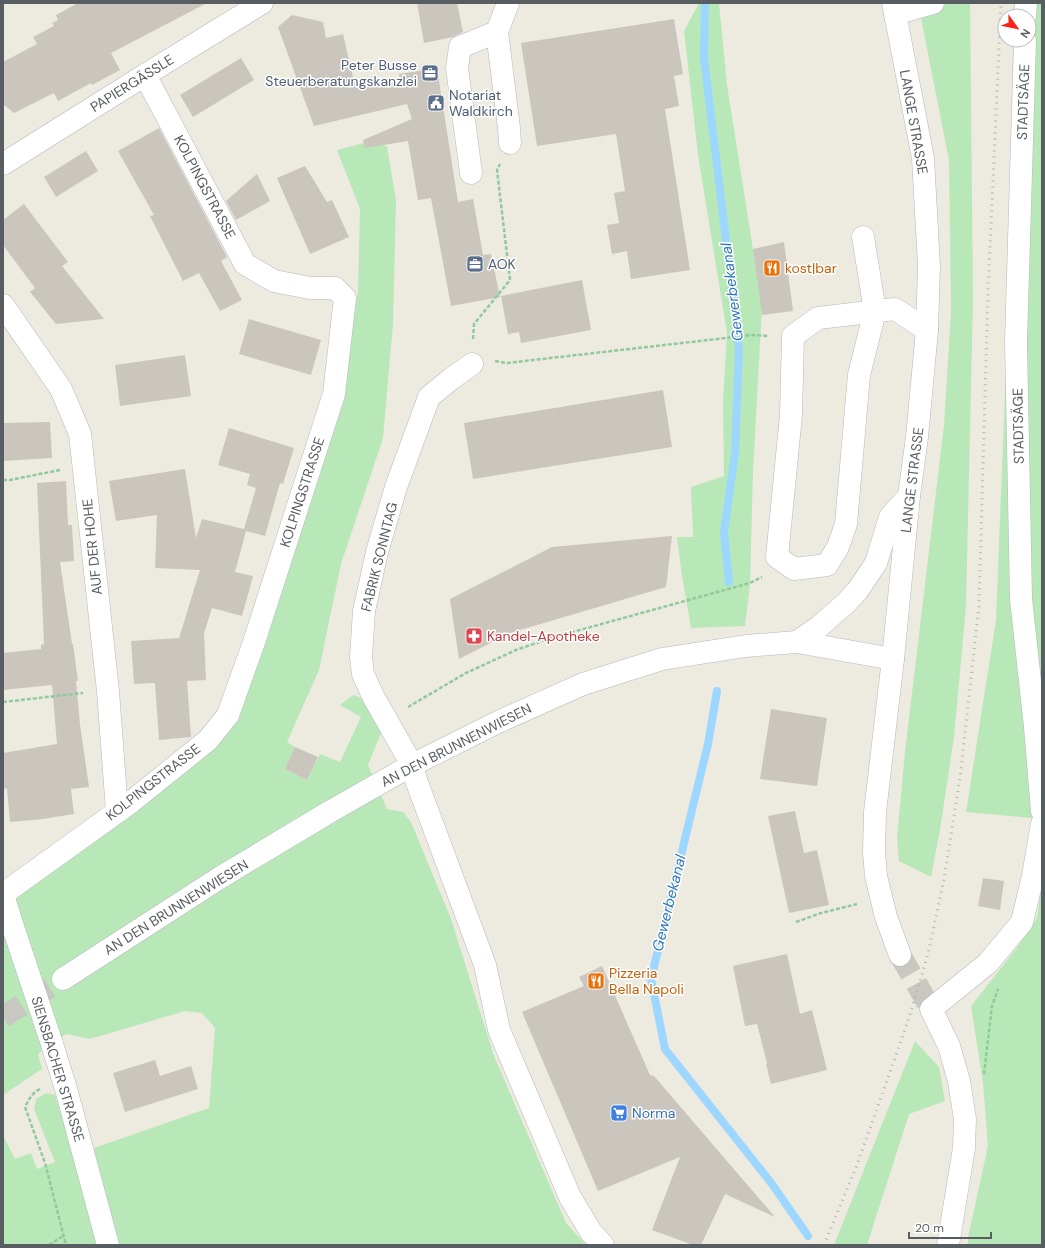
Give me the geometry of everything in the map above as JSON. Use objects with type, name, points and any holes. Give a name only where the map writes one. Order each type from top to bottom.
[{"type":"street","name":"PAPIERGÄSSLE","points":[[3,164],[262,3]]},
{"type":"street","points":[[508,3],[497,32],[510,128],[510,144]]},
{"type":"street","points":[[894,9],[933,3]]},
{"type":"street","name":"LANGE STRASSE","points":[[894,9],[923,158],[929,266],[927,330],[917,437],[909,496],[893,659],[875,812],[874,852],[876,876],[886,917],[900,955]]},
{"type":"street","points":[[471,173],[457,68],[460,47],[497,32]]},
{"type":"street","name":"STADTSÄGE","points":[[1024,48],[1016,341],[1021,599],[1035,727],[1042,811]]},
{"type":"street","name":"KOLPINGSTRASSE","points":[[3,894],[116,811],[131,802],[208,740],[228,716],[254,642],[334,394],[345,298],[335,288],[310,288],[274,281],[245,264],[145,75]]},
{"type":"street","points":[[863,237],[875,311],[859,375],[846,524],[838,547],[827,566],[794,569],[777,557],[791,415],[793,336],[818,318],[875,311],[895,309],[927,330]]},
{"type":"street","name":"AUF DER HOHE","points":[[3,305],[61,390],[80,434],[108,691],[116,811]]},
{"type":"street","name":"FABRIK SONNTAG","points":[[472,364],[429,397],[396,487],[377,552],[364,611],[361,657],[363,674],[373,696],[412,765],[485,965],[499,1030],[570,1197],[590,1232],[603,1245]]},
{"type":"street","points":[[797,642],[820,626],[858,590],[876,564],[890,517],[909,496]]},
{"type":"street","name":"AN DEN BRUNNENWIESEN","points":[[63,979],[221,878],[331,811],[412,765],[498,722],[583,684],[662,659],[746,646],[797,642],[893,659]]},
{"type":"street","points":[[948,1245],[964,1148],[965,1119],[960,1081],[949,1046],[931,1009],[988,963],[1022,922],[1033,876],[1042,824]]},
{"type":"street","name":"SIENSBACHER STRASSE","points":[[3,894],[52,1044],[108,1245]]},
{"type":"path","points":[[510,144],[497,170],[510,280],[474,324],[472,364],[494,361],[507,363],[752,335]]},
{"type":"path","points":[[3,480],[10,480],[84,465]]},
{"type":"path","points":[[386,719],[466,674],[516,650],[551,638],[750,583],[787,564]]},
{"type":"path","points":[[3,702],[108,691]]},
{"type":"path","points":[[796,922],[854,904]]},
{"type":"path","points":[[984,1075],[992,1006],[999,985]]},
{"type":"path","points":[[62,1078],[36,1091],[29,1098],[25,1107],[45,1164],[66,1245]]},
{"type":"path","points":[[49,1245],[63,1236]]},
{"type":"green space","points":[[699,3],[719,3],[727,85],[762,306],[753,472],[750,583],[745,626],[691,628],[677,537],[693,537],[691,487],[724,476],[723,401],[727,333],[698,155],[684,31]]},
{"type":"green space","points":[[933,3],[970,3],[973,299],[966,606],[954,737],[940,830],[931,877],[899,861],[897,838],[905,752],[944,425],[951,312],[949,160],[919,8]]},
{"type":"green space","points":[[1014,3],[1042,3],[1042,819],[966,812],[996,620],[1007,343],[1013,48],[1037,48],[1037,8],[1014,8]]},
{"type":"green space","points":[[375,140],[387,147],[396,200],[393,324],[383,438],[341,564],[319,670],[287,742],[295,747],[285,769],[307,780],[320,754],[340,762],[361,717],[340,705],[353,695],[364,699],[379,725],[381,733],[368,765],[387,809],[403,812],[411,822],[451,919],[494,1056],[566,1223],[586,1245],[3,1245],[3,1135],[15,1159],[31,1153],[37,1169],[55,1162],[34,1109],[36,1099],[46,1093],[55,1095],[74,1155],[209,1108],[215,1028],[202,1013],[185,1011],[90,1039],[66,1034],[38,1054],[42,1069],[3,1095],[3,905],[215,747],[239,718],[342,396],[358,291],[360,209],[337,150]]},
{"type":"green space","points":[[1042,883],[1042,1245],[968,1245],[968,1237],[988,1146],[983,1083],[971,1006],[1016,949],[1037,918]]},
{"type":"green space","points":[[915,1041],[939,1067],[945,1101],[909,1114],[867,1245],[834,1245]]},
{"type":"building","points":[[78,3],[207,3],[111,53],[120,70],[92,85],[91,83],[58,101],[54,93],[14,113],[3,104],[3,62],[37,44],[33,37],[54,26],[52,23],[58,20],[56,15]]},
{"type":"building","points":[[417,3],[457,3],[463,32],[453,37],[424,43]]},
{"type":"building","points":[[292,15],[323,22],[326,38],[343,34],[355,86],[400,82],[399,74],[437,68],[458,202],[473,199],[483,255],[491,254],[500,297],[451,306],[431,198],[418,200],[408,141],[365,148],[363,140],[412,119],[407,104],[314,126],[278,27]]},
{"type":"building","points":[[674,19],[683,74],[674,76],[679,106],[665,109],[690,270],[631,279],[627,251],[612,254],[607,225],[619,223],[614,193],[625,191],[616,134],[537,146],[521,43]]},
{"type":"building","points":[[241,58],[254,80],[193,117],[180,95]]},
{"type":"building","points":[[159,128],[227,257],[221,261],[242,300],[220,311],[199,273],[183,281],[150,216],[154,215],[118,151]]},
{"type":"building","points":[[86,151],[98,171],[56,197],[44,177]]},
{"type":"building","points":[[305,166],[327,202],[332,200],[349,237],[310,254],[277,178]]},
{"type":"building","points":[[257,174],[270,201],[236,220],[226,201]]},
{"type":"building","points":[[24,204],[68,262],[62,266],[104,319],[56,324],[30,292],[35,288],[3,245],[3,220]]},
{"type":"building","name":"kost|bar","points":[[784,242],[793,311],[762,315],[753,249]]},
{"type":"building","points":[[582,280],[591,330],[521,343],[519,332],[508,334],[501,296]]},
{"type":"building","points":[[249,319],[321,340],[311,375],[239,354]]},
{"type":"building","points":[[185,355],[191,396],[120,406],[115,365]]},
{"type":"building","points":[[663,390],[672,447],[473,479],[464,423]]},
{"type":"building","points":[[50,422],[52,458],[3,461],[3,423]]},
{"type":"building","points":[[229,428],[294,448],[283,484],[280,483],[265,536],[246,531],[235,572],[253,576],[242,616],[212,608],[204,633],[206,680],[187,681],[191,737],[159,740],[155,683],[134,684],[131,641],[179,638],[200,570],[155,568],[157,515],[116,521],[109,481],[185,469],[196,538],[202,519],[244,529],[256,488],[247,485],[250,474],[218,465]]},
{"type":"building","points":[[66,481],[68,525],[72,525],[74,561],[60,562],[78,681],[76,681],[80,725],[89,787],[71,789],[74,814],[10,822],[7,788],[3,789],[3,753],[57,744],[52,685],[3,690],[3,653],[41,649],[41,645],[44,644],[37,483]]},
{"type":"building","points":[[672,536],[666,587],[510,633],[459,659],[450,599],[552,547]]},
{"type":"building","points":[[771,709],[827,718],[817,786],[760,779]]},
{"type":"building","points":[[295,747],[318,757],[307,780],[285,769]]},
{"type":"building","points":[[795,811],[804,853],[817,850],[829,905],[789,913],[768,816]]},
{"type":"building","points":[[983,878],[1004,881],[1000,910],[978,906]]},
{"type":"building","points":[[787,954],[800,1014],[812,1010],[827,1070],[771,1084],[757,1024],[745,1026],[733,966]]},
{"type":"building","points":[[602,966],[650,1075],[654,1076],[775,1217],[725,1194],[701,1245],[693,1245],[652,1230],[680,1157],[598,1191],[522,1012],[584,986],[579,977]]},
{"type":"building","points":[[155,1060],[160,1076],[191,1066],[198,1089],[125,1112],[113,1073]]},
{"type":"waterway","name":"Gewerbekanal","points":[[705,3],[704,58],[739,348],[735,453],[724,532],[729,582]]},
{"type":"waterway","name":"Gewerbekanal","points":[[717,691],[708,744],[651,979],[665,1049],[772,1184],[808,1236]]},
{"type":"tunnel","points":[[900,955],[931,1009]]},
{"type":"tunnel","points":[[3,1017],[63,979]]},
{"type":"railway","points":[[824,1245],[857,1165],[908,1021],[928,954],[944,879],[960,778],[979,606],[988,291],[1001,3]]},
{"type":"place","name":"Peter Busse Steuerberatungskanzlei","points":[[430,73]]},
{"type":"place","name":"Notariat Waldkirch","points":[[436,103]]},
{"type":"place","name":"AOK","points":[[475,264]]},
{"type":"place","name":"kost|bar","points":[[772,268]]},
{"type":"place","name":"Kandel-Apotheke","points":[[474,636]]},
{"type":"place","name":"Pizzeria Bella Napoli","points":[[596,981]]},
{"type":"place","name":"Norma","points":[[619,1113]]}]
